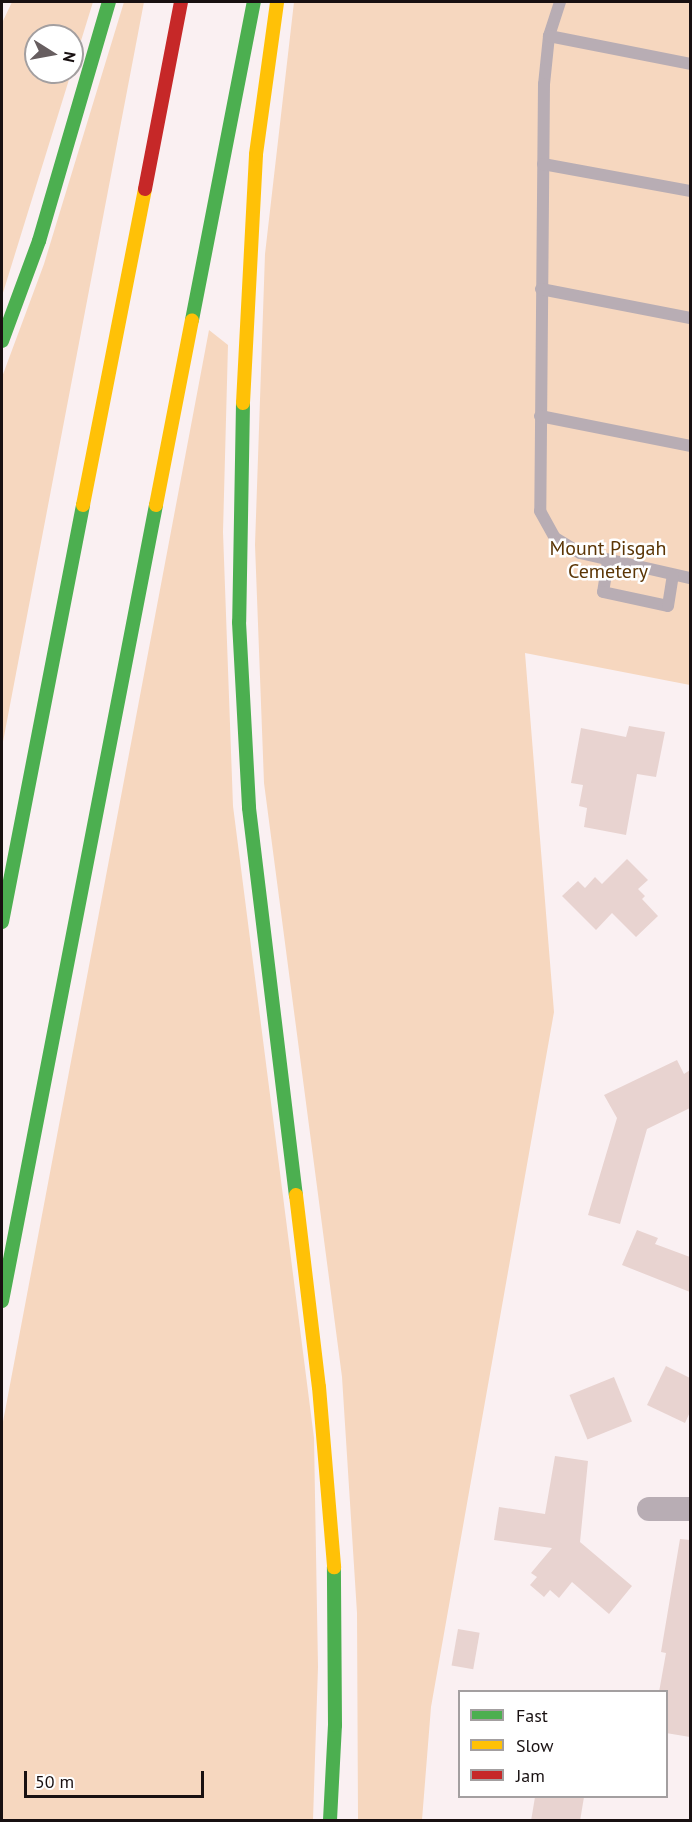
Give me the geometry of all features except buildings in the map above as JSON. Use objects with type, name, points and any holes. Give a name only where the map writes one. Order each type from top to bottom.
[{"type":"highway","points":[[2,341],[39,241],[110,2]]},
{"type":"highway","points":[[2,922],[181,2]]},
{"type":"highway","points":[[2,1301],[254,2]]},
{"type":"highway","points":[[277,2],[256,154],[244,324],[239,622],[249,808],[319,1387],[333,1554],[335,1725],[330,1821]]},
{"type":"street","points":[[649,1509],[690,1509]]},
{"type":"lane","points":[[560,2],[549,36],[543,164],[540,511],[555,538],[580,553],[690,578]]},
{"type":"lane","points":[[549,36],[690,64]]},
{"type":"lane","points":[[543,164],[690,191]]},
{"type":"lane","points":[[541,289],[690,318]]},
{"type":"lane","points":[[540,416],[690,446]]},
{"type":"lane","points":[[608,561],[603,592],[657,604],[668,606],[673,575]]},
{"type":"green space","points":[[12,2],[93,2],[84,31],[84,24],[24,24],[24,84],[67,84],[2,296],[2,23]]},
{"type":"green space","points":[[124,2],[144,2],[2,747],[2,377],[44,264]]},
{"type":"green space","name":"Mount Pisgah Cemetery","points":[[294,2],[690,2],[690,685],[525,653],[554,1012],[431,1707],[422,1820],[358,1820],[357,1613],[342,1377],[264,783],[255,545],[265,254]]},
{"type":"green space","points":[[209,330],[228,345],[223,532],[233,806],[314,1438],[318,1667],[313,1820],[2,1820],[2,1427]]},
{"type":"traffic: fast","points":[[2,341],[39,241],[109,2]]},
{"type":"traffic: fast","points":[[192,320],[254,2]]},
{"type":"traffic: fast","points":[[243,403],[239,622],[249,808],[296,1195]]},
{"type":"traffic: fast","points":[[2,922],[83,505]]},
{"type":"traffic: fast","points":[[2,1301],[156,505]]},
{"type":"traffic: fast","points":[[330,1820],[335,1725],[334,1567]]},
{"type":"traffic: slow","points":[[243,403],[256,154],[277,2]]},
{"type":"traffic: slow","points":[[83,505],[145,189]]},
{"type":"traffic: slow","points":[[156,505],[192,320]]},
{"type":"traffic: slow","points":[[296,1195],[319,1387],[334,1567]]},
{"type":"traffic: jam","points":[[145,189],[181,2]]}]
